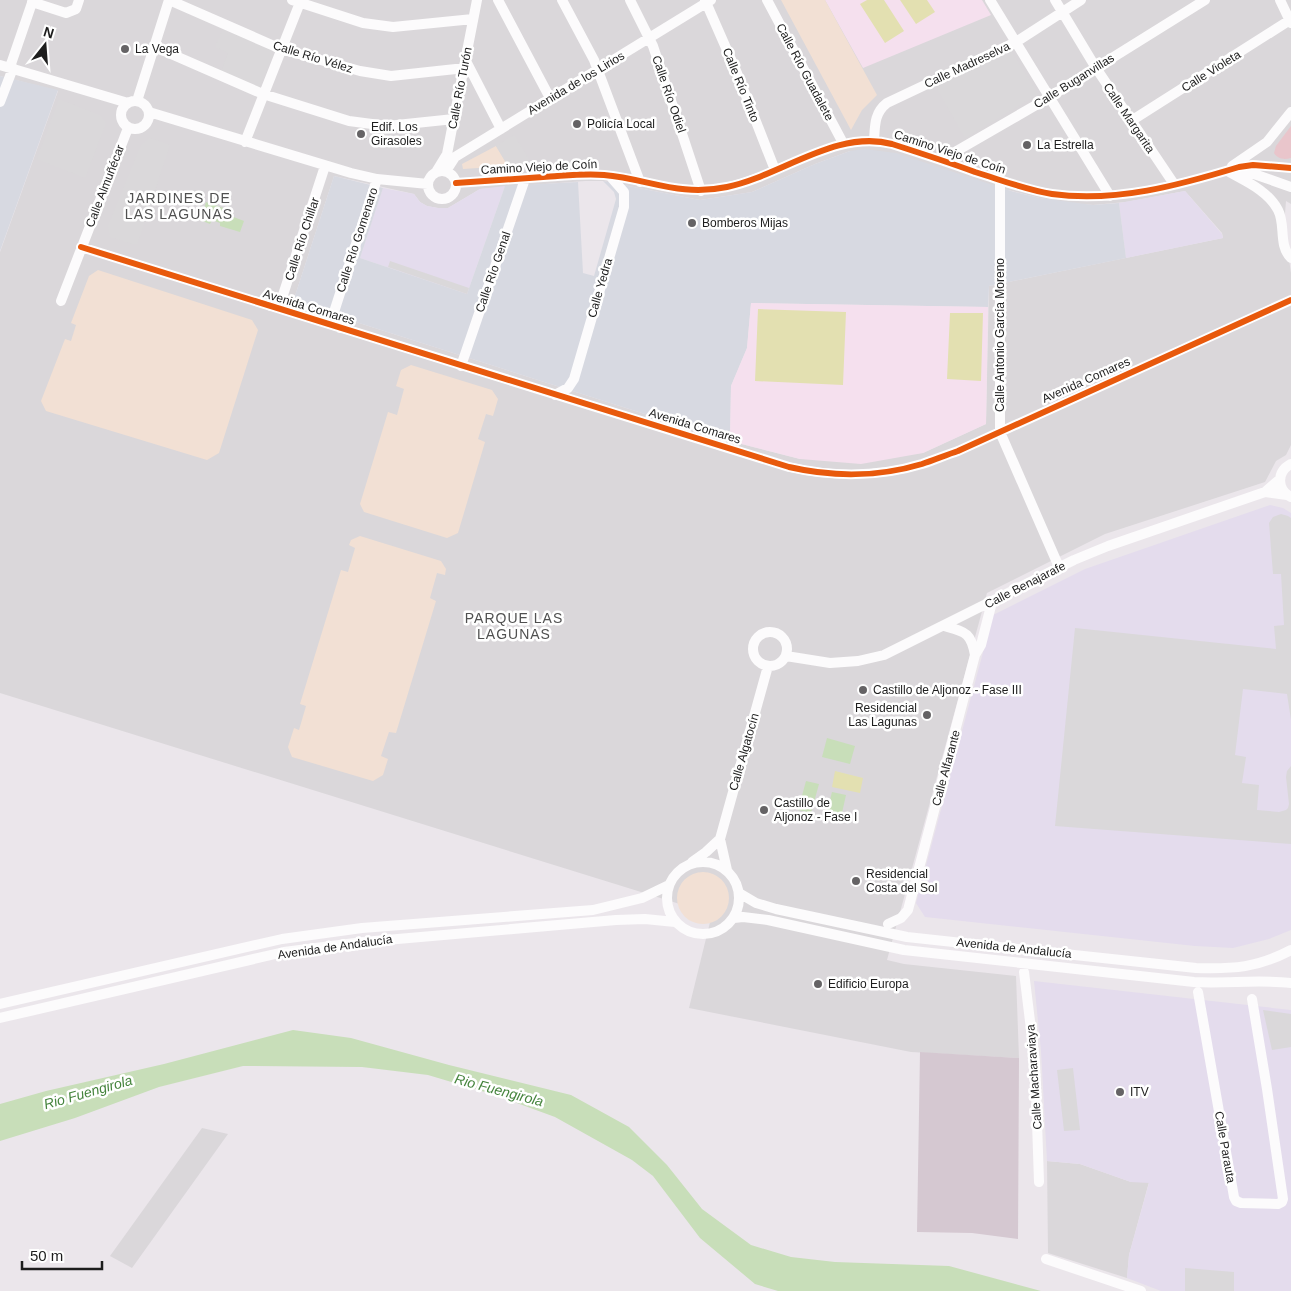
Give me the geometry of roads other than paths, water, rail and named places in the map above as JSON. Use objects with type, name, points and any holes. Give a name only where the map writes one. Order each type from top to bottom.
[{"type":"street","points":[[0,102],[7,67],[33,1],[66,13],[76,9],[79,0]]},
{"type":"street","points":[[7,67],[132,102],[146,106],[149,112],[149,119],[145,126],[137,130],[128,128],[122,122],[122,109],[132,102],[155,47],[169,0]]},
{"type":"street","name":"Calle Río Vélez","points":[[169,0],[281,49],[360,71],[391,76],[465,64]]},
{"type":"street","name":"Calle Río Turón","points":[[441,172],[447,154],[477,0]]},
{"type":"street","points":[[498,0],[550,98]]},
{"type":"street","points":[[562,0],[597,69],[640,182]]},
{"type":"street","name":"Calle Río Odiel","points":[[630,0],[650,39],[701,191]]},
{"type":"street","name":"Calle Río Guadalete","points":[[767,0],[843,144]]},
{"type":"street","points":[[990,0],[1110,196]]},
{"type":"street","name":"Calle Margarita","points":[[1055,0],[1096,68],[1174,184]]},
{"type":"street","name":"Calle Madreselva","points":[[874,141],[876,118],[880,109],[887,103],[1016,42],[1082,0]]},
{"type":"street","name":"Calle Buganvillas","points":[[941,160],[1049,97],[1205,0]]},
{"type":"street","points":[[1280,0],[1290,22]]},
{"type":"street","points":[[245,142],[298,1],[363,23],[393,27],[473,19]]},
{"type":"street","name":"Avenida de los Lirios","points":[[441,172],[455,156],[597,69],[650,39],[708,1]]},
{"type":"street","name":"Calle Río Tinto","points":[[708,1],[775,170]]},
{"type":"street","name":"Calle Violeta","points":[[1131,121],[1290,22]]},
{"type":"street","points":[[155,47],[263,94],[349,121],[387,126],[454,119]]},
{"type":"street","points":[[465,64],[501,129]]},
{"type":"street","points":[[149,112],[325,166],[377,179],[428,184]]},
{"type":"street","points":[[1291,112],[1267,142],[1226,172],[1261,190],[1278,210],[1285,253],[1291,258]]},
{"type":"street","name":"Calle Almuñécar","points":[[61,301],[128,128]]},
{"type":"street","name":"Camino Viejo de Coín","points":[[456,183],[577,175],[610,176],[669,188],[701,191],[728,187],[843,144],[874,141],[892,144],[1000,180],[1053,194],[1090,197],[1110,196],[1174,184],[1253,165],[1291,168]]},
{"type":"street","points":[[1267,142],[1265,156],[1270,167]]},
{"type":"street","name":"Calle Río Chillar","points":[[270,306],[279,302],[282,298],[325,166]]},
{"type":"street","points":[[441,172],[453,176],[456,183],[455,192],[444,200],[431,195],[428,184],[432,175],[441,172]]},
{"type":"street","name":"Camino Viejo de Coín","points":[[1226,172],[1254,174],[1291,187]]},
{"type":"street","name":"Calle Yedra","points":[[555,395],[568,388],[574,379],[624,207],[624,192],[610,176]]},
{"type":"street","name":"Calle Río Gomenaro","points":[[340,328],[335,324],[334,312],[377,179]]},
{"type":"street","name":"Calle Río Genal","points":[[461,366],[525,179]]},
{"type":"street","name":"Calle Antonio García Moreno","points":[[1000,180],[1000,432],[1059,567]]},
{"type":"street","name":"Avenida Comares","points":[[81,247],[789,467],[810,472],[838,474],[890,471],[921,464],[1000,432],[1291,300]]},
{"type":"street","name":"Calle Benajarafe","points":[[786,656],[830,663],[858,661],[884,655],[1059,567],[1108,546],[1265,492],[1280,480],[1284,470],[1291,464]]},
{"type":"street","points":[[1280,480],[1282,490],[1289,496]]},
{"type":"street","name":"Calle Benajarafe","points":[[1265,492],[1289,496]]},
{"type":"street","name":"Calle Alfarante","points":[[888,924],[901,918],[908,910],[975,655],[981,645],[992,602]]},
{"type":"street","points":[[944,626],[964,632],[972,642],[975,655]]},
{"type":"street","points":[[772,633],[782,637],[787,646],[786,656],[779,664],[768,666],[758,660],[754,644],[762,635],[772,633]]},
{"type":"street","name":"Calle Algatocín","points":[[720,838],[768,666]]},
{"type":"street","points":[[720,838],[727,870],[738,886],[740,899],[734,918],[721,930],[709,934],[697,934],[685,930],[675,922],[666,900],[669,885],[679,870],[706,852],[720,838]]},
{"type":"street","points":[[688,864],[711,862],[727,870]]},
{"type":"street","name":"Avenida de Andalucía","points":[[0,1004],[282,939],[362,928],[593,910],[642,898],[669,885]]},
{"type":"street","name":"Avenida de Andalucía","points":[[739,893],[756,902],[776,909],[907,937],[1186,967],[1226,969],[1258,965],[1291,950]]},
{"type":"street","name":"Avenida de Andalucía","points":[[734,918],[743,917],[768,920],[904,950],[1194,982],[1216,983],[1255,980],[1291,983]]},
{"type":"street","name":"Avenida de Andalucía","points":[[0,1018],[284,952],[363,942],[609,920],[645,919],[675,922]]},
{"type":"street","name":"Calle Macharaviaya","points":[[1024,972],[1036,1062],[1039,1182]]},
{"type":"street","name":"Calle Parauta","points":[[1198,992],[1234,1197],[1236,1201],[1241,1203],[1278,1204],[1283,1199],[1252,999]]},
{"type":"street","points":[[1046,1259],[1141,1291]]},
{"type":"water","points":[[206,202],[232,211],[231,216],[244,221],[240,232],[220,226],[220,223],[212,220],[210,224],[200,220]]},
{"type":"water","points":[[827,738],[855,746],[850,764],[822,757]]},
{"type":"water","points":[[806,781],[819,784],[811,813],[798,810]]},
{"type":"water","points":[[832,792],[846,795],[840,822],[825,819]]},
{"type":"water","name":"Rio Fuengirola","points":[[293,1030],[351,1038],[449,1065],[571,1095],[629,1127],[667,1165],[702,1209],[751,1245],[791,1257],[835,1262],[949,1266],[1041,1291],[778,1291],[755,1284],[700,1238],[653,1176],[632,1160],[555,1117],[495,1095],[428,1075],[362,1067],[243,1066],[159,1087],[75,1118],[0,1141],[0,1104]]},
{"type":"place","name":"La Vega","points":[[125,49]]},
{"type":"place","name":"Policía Local","points":[[577,124]]},
{"type":"place","name":"Edif. Los Girasoles","points":[[361,134]]},
{"type":"place","name":"La Estrella","points":[[1027,145]]},
{"type":"place","name":"Bomberos Mijas","points":[[692,223]]},
{"type":"place","name":"Castillo de Aljonoz - Fase III","points":[[863,690]]},
{"type":"place","name":"Residencial Las Lagunas","points":[[927,715]]},
{"type":"place","name":"Castillo de Aljonoz - Fase I","points":[[764,810]]},
{"type":"place","name":"Residencial Costa del Sol","points":[[856,881]]},
{"type":"place","name":"Edificio Europa","points":[[818,984]]},
{"type":"place","name":"ITV","points":[[1120,1092]]},
{"type":"district","name":"JARDINES DE LAS LAGUNAS","points":[[179,206]]},
{"type":"district","name":"PARQUE LAS LAGUNAS","points":[[514,626]]}]
